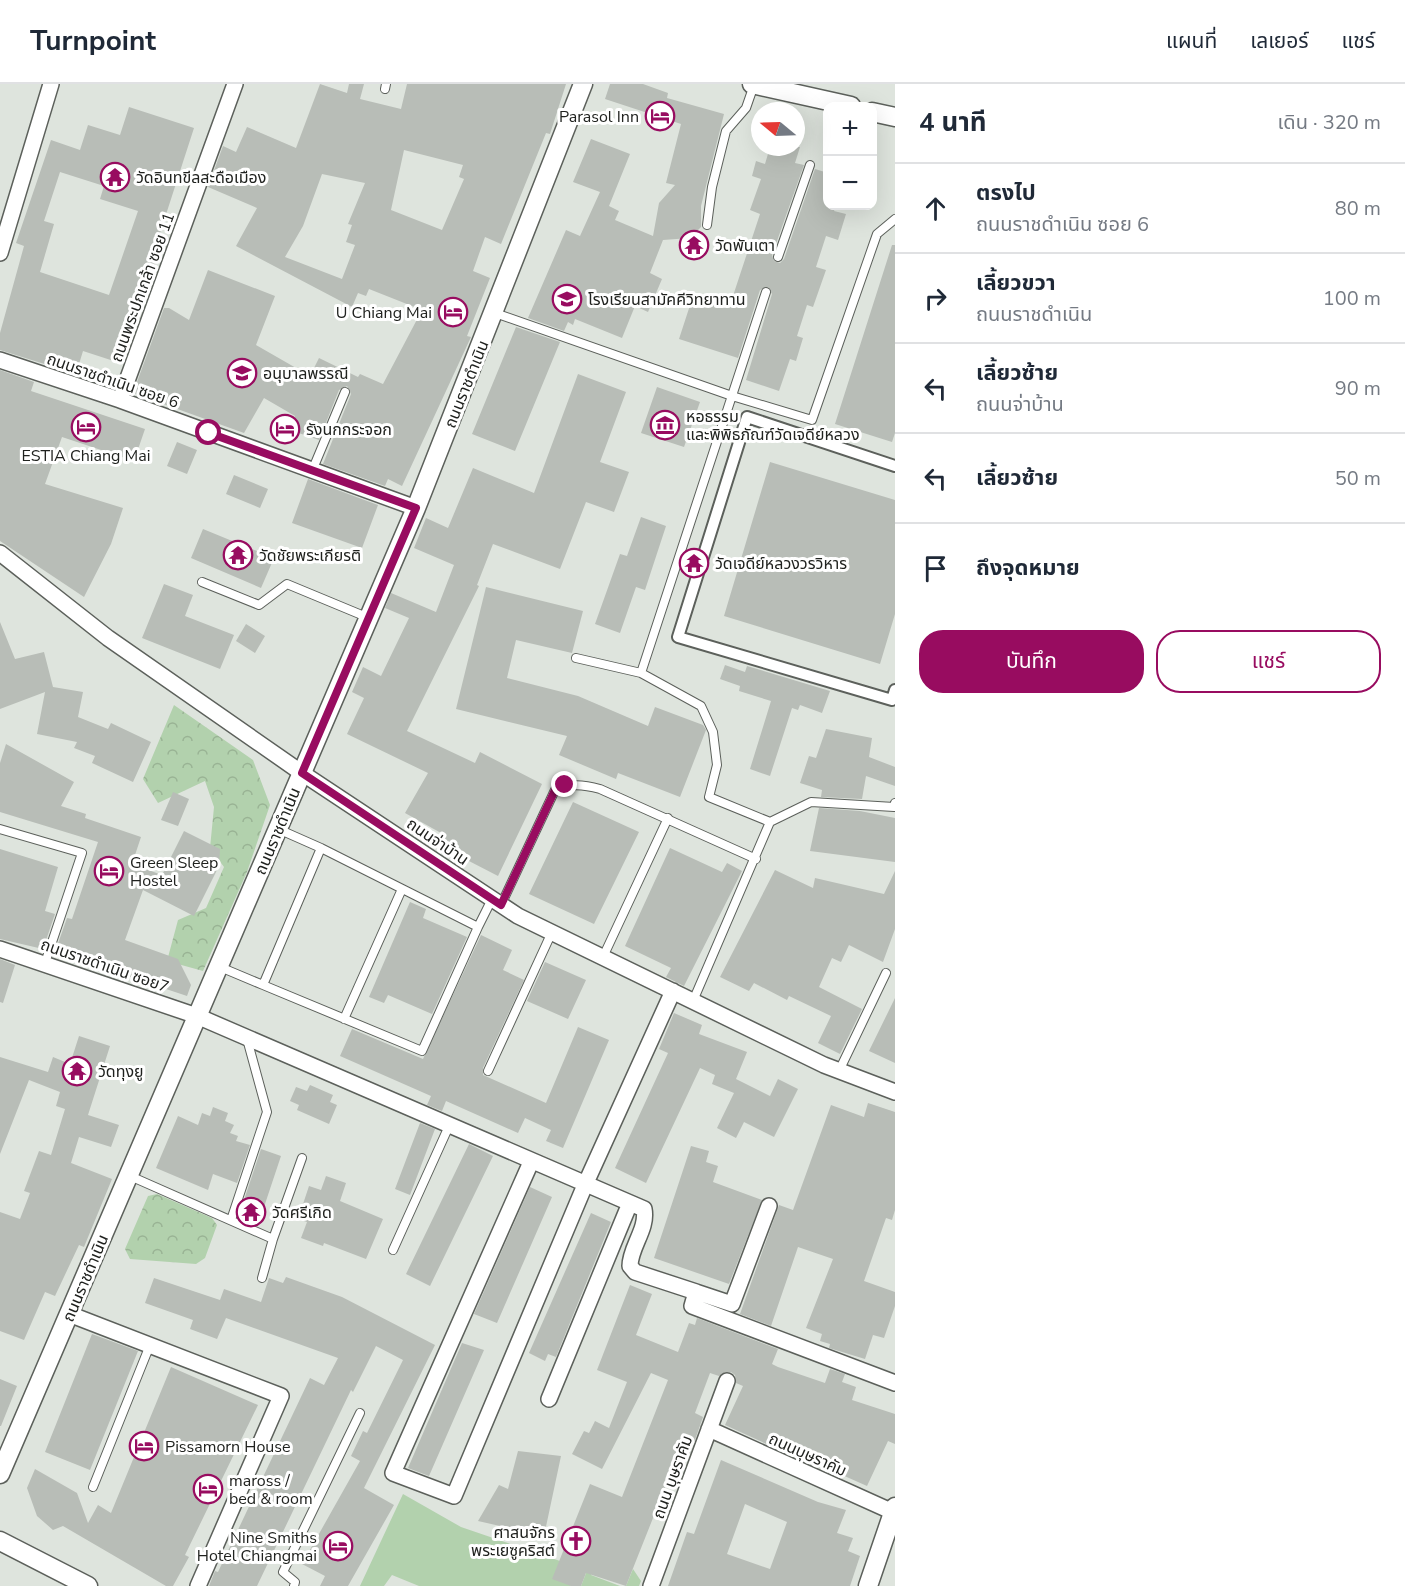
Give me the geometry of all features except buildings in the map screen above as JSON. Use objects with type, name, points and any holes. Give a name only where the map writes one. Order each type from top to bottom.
[{"type":"street","points":[[0,253],[51,84]]},
{"type":"street","name":"ถนนพระปกเกล้า ซอย 11","points":[[120,400],[235,84]]},
{"type":"street","name":"ถนนราชดำเนิน","points":[[0,1474],[416,508],[495,313],[583,84]]},
{"type":"street","points":[[753,84],[796,89],[838,102]]},
{"type":"street","points":[[877,112],[895,117]]},
{"type":"street","name":"ถนนราชดำเนิน ซอย 6","points":[[0,360],[120,400],[416,508]]},
{"type":"street","points":[[895,466],[747,417],[678,637],[892,700],[895,690]]},
{"type":"street","name":"ถนนจ่าบ้าน","points":[[0,553],[108,638],[302,773],[497,902],[552,932],[839,1071],[895,1092]]},
{"type":"street","name":"ถนนราชดำเนิน ซอย7","points":[[0,950],[45,963],[197,1016],[630,1203]]},
{"type":"street","points":[[531,1162],[393,1473],[454,1496],[585,1185],[672,991]]},
{"type":"street","points":[[549,1399],[630,1203],[644,1209],[646,1217],[630,1258],[630,1266],[635,1272],[732,1304],[769,1206]]},
{"type":"street","points":[[696,1292],[692,1306],[895,1383]]},
{"type":"street","points":[[69,1314],[281,1396],[198,1586]]},
{"type":"street","name":"ถนน บุษราคัม","points":[[651,1586],[727,1381]]},
{"type":"street","name":"ถนนบุษราคัม","points":[[709,1429],[894,1510]]},
{"type":"street","points":[[870,1585],[894,1510]]},
{"type":"street","points":[[0,1541],[88,1586]]},
{"type":"lane","points":[[707,225],[712,187],[726,130],[746,108],[753,84]]},
{"type":"lane","points":[[778,257],[810,165]]},
{"type":"lane","points":[[495,313],[732,396],[812,420],[877,234],[895,219]]},
{"type":"lane","points":[[641,673],[766,292]]},
{"type":"lane","points":[[312,471],[345,392]]},
{"type":"lane","points":[[202,582],[259,604],[287,584],[369,618]]},
{"type":"lane","points":[[576,658],[641,673],[701,706],[713,732],[717,765],[709,797],[770,822]]},
{"type":"lane","points":[[219,966],[422,1051],[477,927],[497,902],[555,790],[565,785],[578,787],[587,785],[668,818],[756,859]]},
{"type":"lane","points":[[693,1001],[770,822],[811,802],[894,807],[895,803]]},
{"type":"lane","points":[[603,957],[668,818]]},
{"type":"lane","points":[[0,829],[82,854],[45,963]]},
{"type":"lane","points":[[278,829],[321,848],[477,927]]},
{"type":"lane","points":[[263,985],[321,848]]},
{"type":"lane","points":[[344,1019],[402,889]]},
{"type":"lane","points":[[488,1071],[552,932]]},
{"type":"lane","points":[[839,1071],[886,973]]},
{"type":"lane","points":[[231,1220],[267,1112],[247,1037]]},
{"type":"lane","points":[[393,1250],[449,1126]]},
{"type":"lane","points":[[262,1278],[273,1239],[302,1158]]},
{"type":"lane","points":[[129,1175],[273,1239]]},
{"type":"lane","points":[[93,1487],[150,1346]]},
{"type":"lane","points":[[294,1586],[295,1582],[283,1572],[360,1413]]},
{"type":"green space","points":[[174,705],[253,760],[270,805],[247,872],[203,971],[167,961],[178,920],[206,908],[224,867],[210,848],[214,807],[205,781],[158,803],[143,779]]},
{"type":"green space","points":[[157,1194],[212,1218],[217,1225],[205,1258],[196,1264],[130,1259],[125,1249],[148,1196]]},
{"type":"green space","points":[[403,1494],[461,1527],[560,1561],[571,1586],[419,1586],[392,1575],[384,1586],[360,1586]]},
{"type":"green space","points":[[596,1548],[601,1550],[591,1575],[620,1586],[581,1586]]},
{"type":"green space","points":[[633,1569],[641,1581],[639,1586],[626,1586]]},
{"type":"place","name":"Parasol Inn","points":[[660,116]]},
{"type":"place","name":"วัดอินทขีลสะดือเมือง","points":[[115,177]]},
{"type":"place","name":"วัดพันเตา","points":[[694,245]]},
{"type":"place","name":"โรงเรียนสามัคคีวิทยาทาน","points":[[567,299]]},
{"type":"place","name":"U Chiang Mai","points":[[453,312]]},
{"type":"place","name":"อนุบาลพรรณี","points":[[242,373]]},
{"type":"place","name":"หอธรรม และพิพิธภัณฑ์วัดเจดีย์หลวง","points":[[665,425]]},
{"type":"place","name":"ESTIA Chiang Mai","points":[[86,427]]},
{"type":"place","name":"รังนกกระจอก","points":[[285,429]]},
{"type":"place","name":"วัดชัยพระเกียรติ","points":[[238,555]]},
{"type":"place","name":"วัดเจดีย์หลวงวรวิหาร","points":[[694,563]]},
{"type":"place","name":"Green Sleep Hostel","points":[[109,871]]},
{"type":"place","name":"วัดทุงยู","points":[[77,1071]]},
{"type":"place","name":"วัดศรีเกิด","points":[[251,1212]]},
{"type":"place","name":"Pissamorn House","points":[[144,1446]]},
{"type":"place","name":"maross / bed & room","points":[[208,1489]]},
{"type":"place","name":"ศาสนจักร พระเยซูคริสต์","points":[[576,1541]]},
{"type":"place","name":"Nine Smiths Hotel Chiangmai","points":[[338,1546]]},
{"type":"route","points":[[209,433],[416,508],[302,773],[501,905],[555,790],[565,785]]}]
